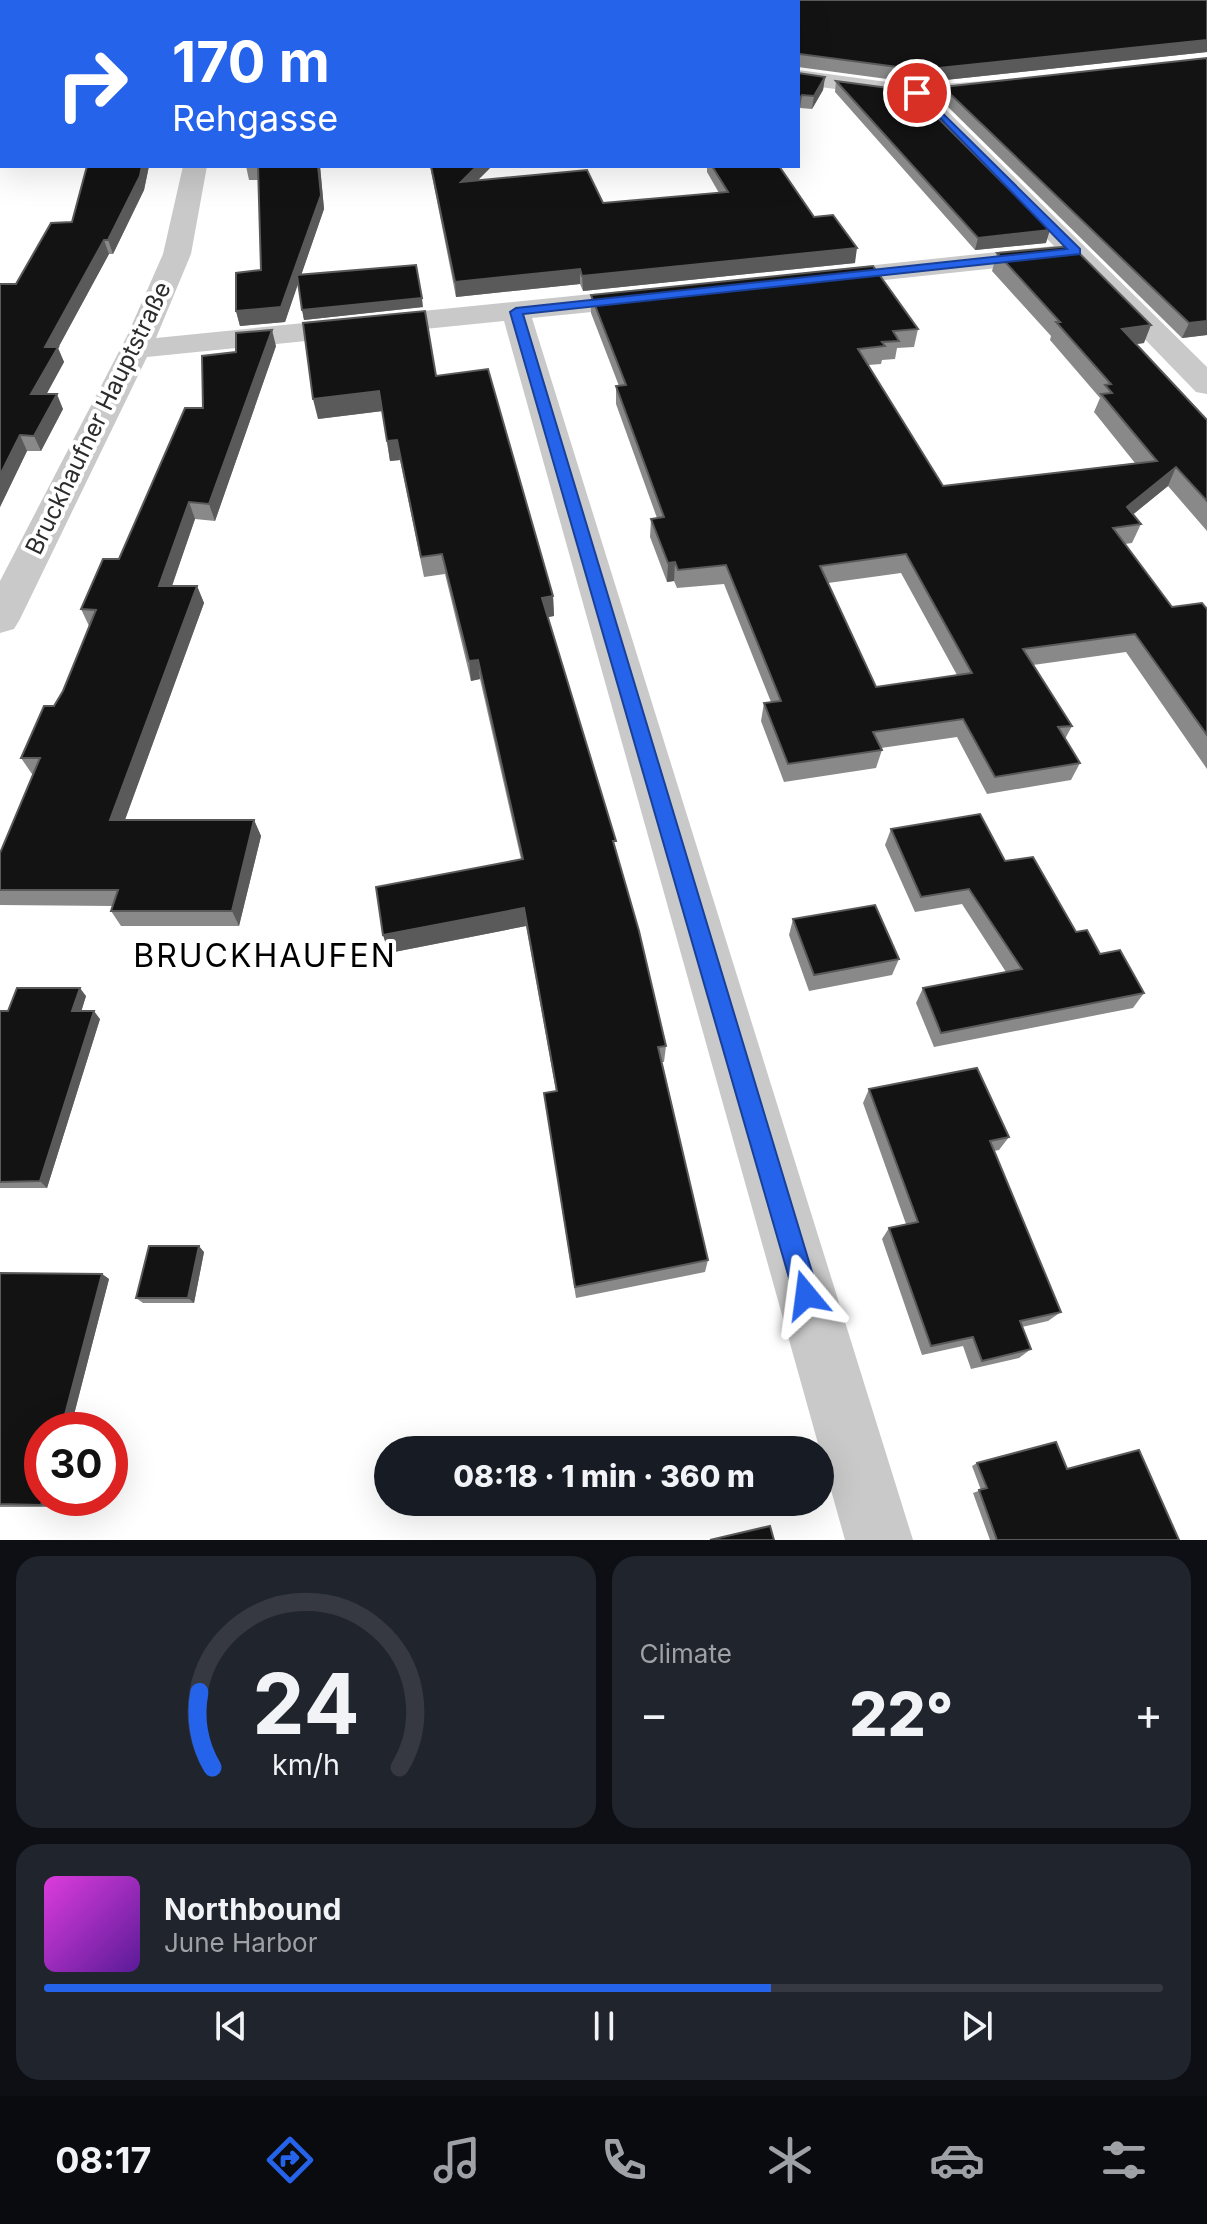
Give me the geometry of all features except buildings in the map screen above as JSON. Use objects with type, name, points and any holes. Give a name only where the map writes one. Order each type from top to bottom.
[{"type":"street","points":[[800,77],[917,93],[1024,81]]},
{"type":"street","points":[[917,93],[1207,385]]},
{"type":"street","name":"Bruckhaufner Hauptstraße","points":[[0,619],[10,579],[136,349],[177,254],[195,168]]},
{"type":"street","points":[[796,281],[1076,251]]},
{"type":"street","points":[[136,349],[672,295]]},
{"type":"street","points":[[516,312],[879,1540]]},
{"type":"district","name":"BRUCKHAUFEN","points":[[265,955]]},
{"type":"route","points":[[806,1295],[516,312],[1076,251],[917,93]]}]
